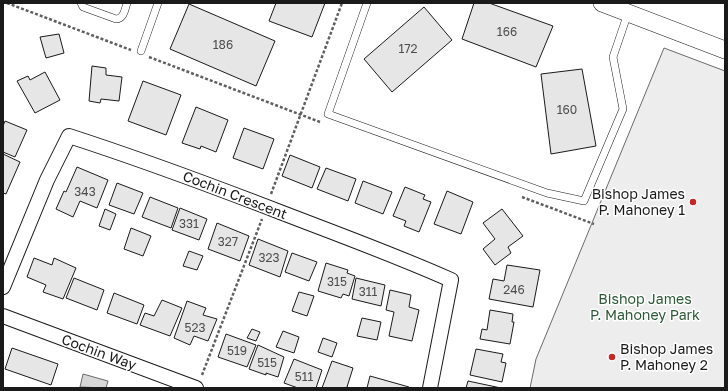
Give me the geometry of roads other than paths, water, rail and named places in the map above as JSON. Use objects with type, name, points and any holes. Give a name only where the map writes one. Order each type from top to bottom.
[{"type":"street","points":[[602,3],[725,50]]},
{"type":"street","name":"Cochin Crescent","points":[[3,287],[48,180],[69,136],[125,154],[266,207],[401,258],[451,280],[430,388]]},
{"type":"street","name":"Cochin Way","points":[[3,316],[196,388]]},
{"type":"lane","points":[[81,3],[83,7],[116,20],[122,17],[127,3]]},
{"type":"lane","points":[[144,53],[158,3]]},
{"type":"lane","points":[[367,3],[328,114],[547,193],[584,201],[623,109],[613,57],[628,13]]},
{"type":"place","name":"Bishop James P. Mahoney 1","points":[[693,202]]},
{"type":"place","name":"Bishop James P. Mahoney 2","points":[[612,357]]},
{"type":"park label","name":"Bishop James P. Mahoney Park","points":[[645,308]]}]
